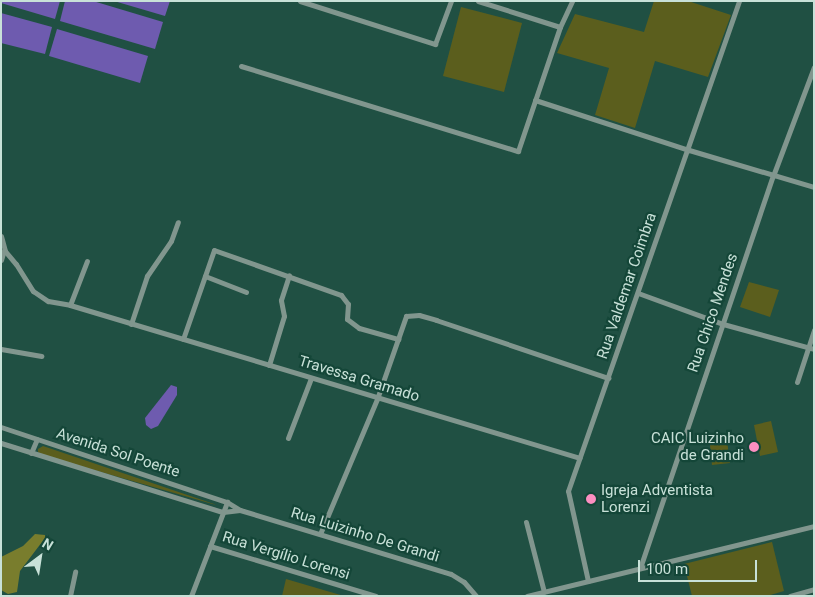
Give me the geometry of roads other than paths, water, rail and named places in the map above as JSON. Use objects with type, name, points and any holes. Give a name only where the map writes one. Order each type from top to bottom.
[{"type":"street","points":[[300,1],[436,44],[450,1]]},
{"type":"street","points":[[478,1],[560,27]]},
{"type":"street","points":[[241,66],[518,151],[560,27],[572,1]]},
{"type":"street","name":"Rua Valdemar Coimbra","points":[[588,581],[568,492],[739,1]]},
{"type":"street","name":"Rua Chico Mendes","points":[[640,568],[774,176],[814,67]]},
{"type":"street","points":[[535,100],[688,150],[814,187]]},
{"type":"street","points":[[131,324],[147,276],[171,241],[178,222]]},
{"type":"street","points":[[1,236],[3,249],[1,260]]},
{"type":"street","name":"Travessa Gramado","points":[[3,249],[16,264],[33,291],[48,301],[580,458]]},
{"type":"street","points":[[183,340],[214,250],[342,295],[348,304],[347,319],[359,328],[398,339]]},
{"type":"street","points":[[70,306],[87,261]]},
{"type":"street","points":[[205,276],[246,292]]},
{"type":"street","points":[[269,365],[284,316],[281,300],[289,276]]},
{"type":"street","points":[[638,293],[723,324],[811,348]]},
{"type":"street","points":[[320,534],[378,399],[406,316],[419,315],[436,320],[608,378]]},
{"type":"street","points":[[797,382],[811,348],[814,330]]},
{"type":"street","points":[[1,349],[40,356]]},
{"type":"street","points":[[288,438],[311,378]]},
{"type":"street","name":"Avenida Sol Poente","points":[[1,427],[227,502]]},
{"type":"street","points":[[31,453],[37,439]]},
{"type":"street","name":"Avenida Sol Poente","points":[[1,443],[223,512]]},
{"type":"street","points":[[210,546],[227,502]]},
{"type":"street","name":"Rua Luizinho De Grandi","points":[[227,502],[240,510],[451,574],[464,582],[476,596]]},
{"type":"street","name":"Rua Luizinho De Grandi","points":[[223,512],[240,510]]},
{"type":"street","points":[[526,522],[544,592]]},
{"type":"street","points":[[528,596],[814,526]]},
{"type":"street","name":"Rua Vergílio Lorensi","points":[[191,596],[210,546],[376,596]]},
{"type":"street","points":[[70,596],[75,572]]},
{"type":"street","points":[[790,596],[814,589]]},
{"type":"place","name":"CAIC Luizinho de Grandi","points":[[754,447]]},
{"type":"place","name":"Igreja Adventista Lorenzi","points":[[591,499]]}]
